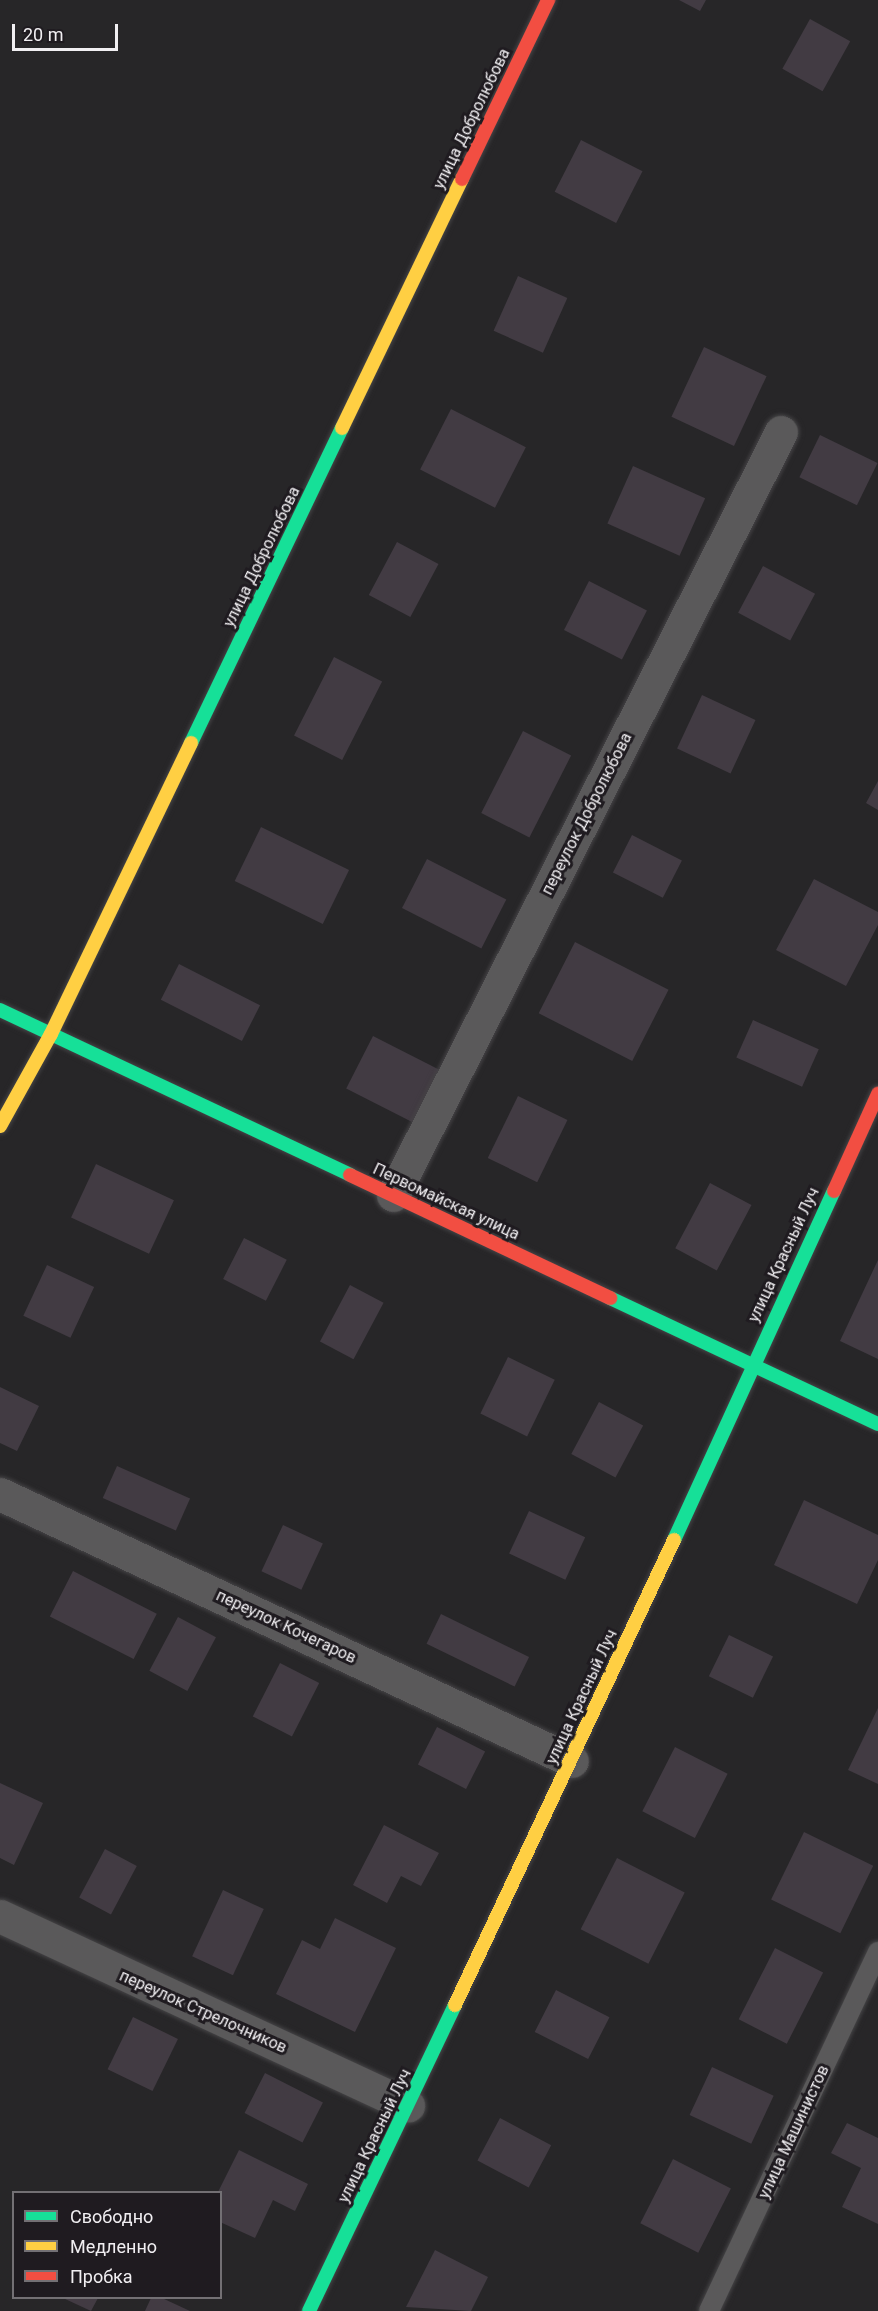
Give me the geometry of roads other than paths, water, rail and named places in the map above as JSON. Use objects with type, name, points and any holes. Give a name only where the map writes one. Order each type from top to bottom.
[{"type":"street","name":"улица Добролюбова","points":[[0,1126],[51,1034],[548,0]]},
{"type":"street","name":"переулок Добролюбова","points":[[393,1195],[781,432]]},
{"type":"street","name":"Первомайская улица","points":[[0,1010],[878,1425]]},
{"type":"street","name":"улица Красный Луч","points":[[309,2311],[572,1761],[878,1094]]},
{"type":"street","name":"переулок Кочегаров","points":[[0,1494],[572,1761]]},
{"type":"street","name":"переулок Стрелочников","points":[[0,1916],[408,2105]]},
{"type":"lane","name":"улица Машинистов","points":[[709,2311],[878,1953]]}]
